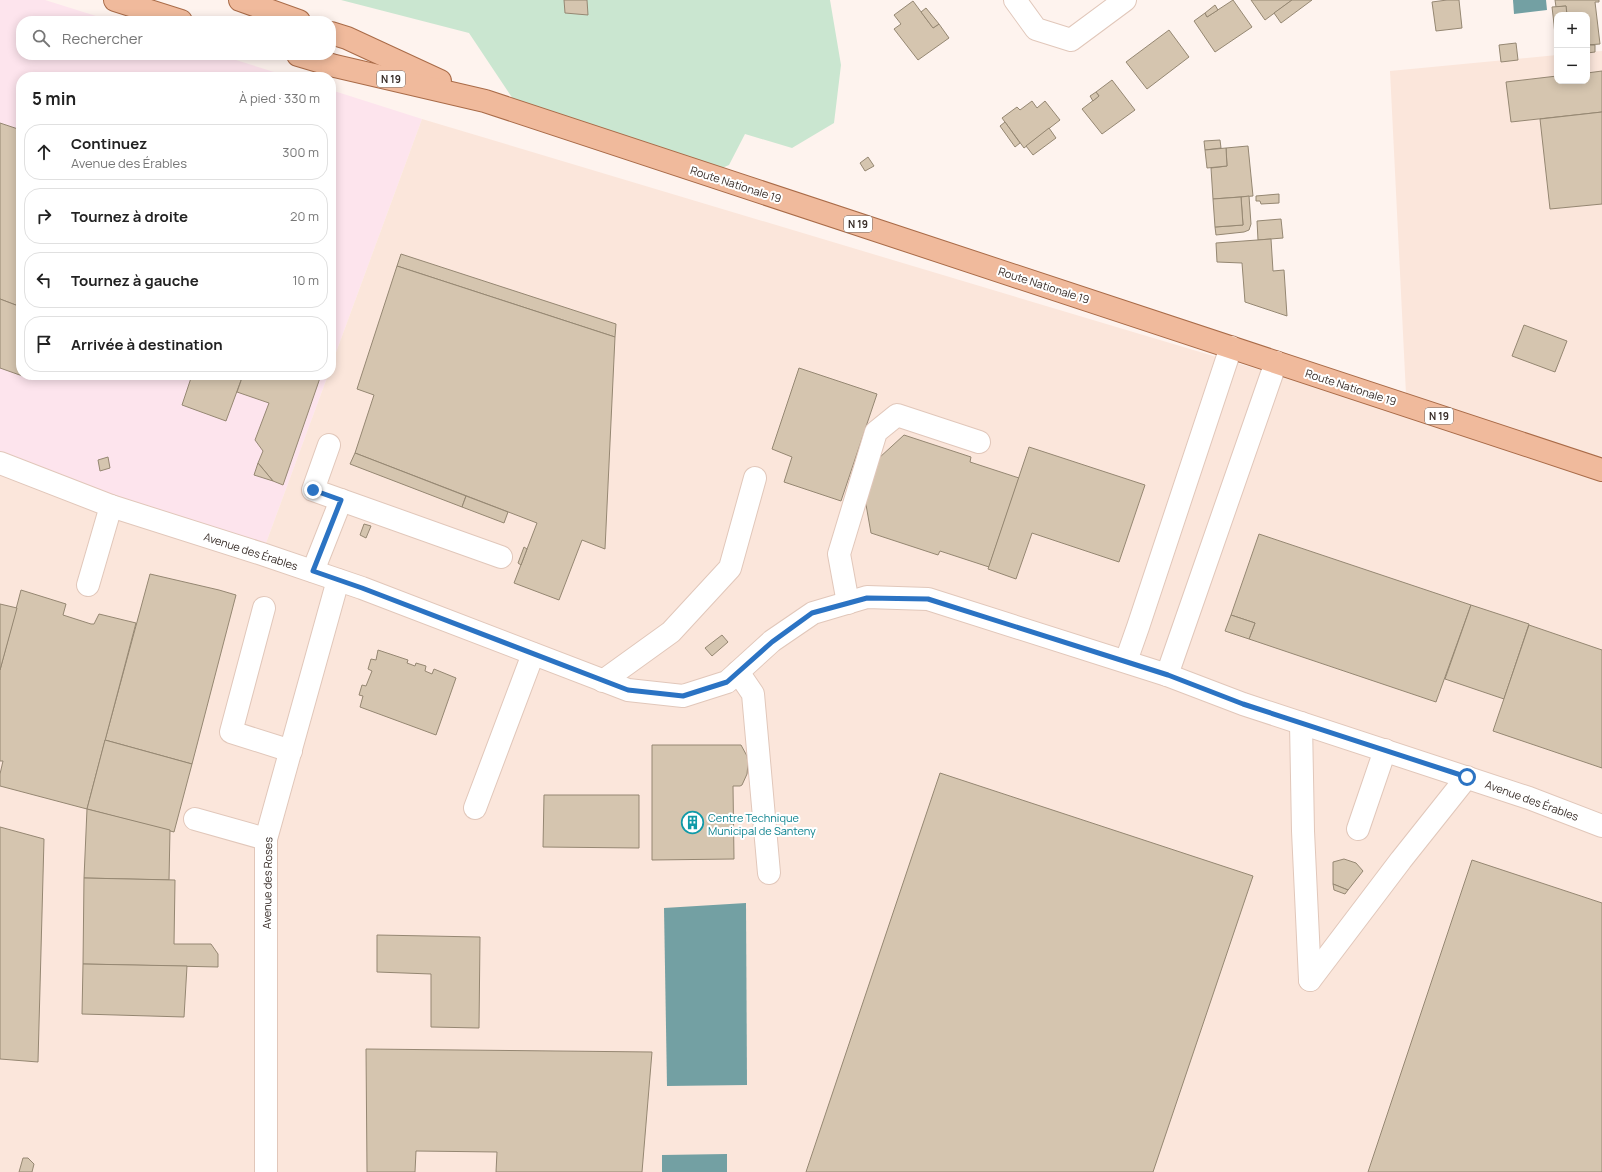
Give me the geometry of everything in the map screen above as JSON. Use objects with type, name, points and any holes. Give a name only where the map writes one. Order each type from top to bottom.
[{"type":"main road","points":[[115,0],[165,16]]},
{"type":"main road","points":[[240,0],[285,16]]},
{"type":"main road","name":"Route Nationale 19","points":[[336,35],[347,38],[485,101]]},
{"type":"main road","name":"Route Nationale 19","points":[[314,60],[334,66],[485,101],[1602,470]]},
{"type":"street","points":[[1015,0],[1036,29],[1071,40],[1125,0]]},
{"type":"street","points":[[1126,661],[1231,347]]},
{"type":"street","points":[[1168,675],[1276,362]]},
{"type":"street","points":[[848,603],[839,554],[876,432],[897,415],[979,442]]},
{"type":"street","points":[[330,445],[313,490],[501,557]]},
{"type":"street","name":"Avenue des Érables","points":[[0,463],[111,506],[338,580],[628,690],[683,696],[727,682],[772,642],[812,613],[867,598],[928,599],[1168,675],[1243,704],[1529,798],[1602,826]]},
{"type":"street","points":[[603,681],[671,632],[730,568],[756,478]]},
{"type":"street","points":[[313,571],[341,500]]},
{"type":"street","points":[[88,584],[111,506]]},
{"type":"street","name":"Avenue des Roses","points":[[266,1172],[266,839],[338,580]]},
{"type":"street","points":[[264,608],[231,732],[291,751]]},
{"type":"street","points":[[475,808],[533,654]]},
{"type":"street","points":[[738,672],[753,694],[769,873]]},
{"type":"street","points":[[1301,723],[1303,831],[1310,980],[1401,860],[1467,777]]},
{"type":"street","points":[[1358,829],[1385,750]]},
{"type":"street","points":[[195,819],[266,839]]},
{"type":"shaded area","points":[[0,0],[45,0],[96,16],[16,16],[16,60],[236,60],[274,72],[16,72],[16,380],[326,380],[262,554],[0,463]]},
{"type":"shaded area","points":[[1602,51],[1602,1172],[0,1172],[0,463],[262,554],[326,380],[336,380],[336,352],[422,119],[1407,414],[1390,71],[1554,55],[1554,84],[1590,84],[1590,52]]},
{"type":"shaded area","points":[[336,92],[422,119],[336,352]]},
{"type":"green space","points":[[341,0],[830,0],[841,65],[834,123],[792,148],[745,134],[729,165],[706,175],[517,105],[469,33]]},
{"type":"water","points":[[1513,0],[1546,0],[1547,10],[1514,14]]},
{"type":"water","points":[[746,903],[747,1085],[667,1086],[664,908]]},
{"type":"water","points":[[727,1154],[727,1172],[662,1172],[662,1155]]},
{"type":"building","points":[[564,0],[587,0],[588,15],[565,13]]},
{"type":"building","points":[[1233,0],[1252,27],[1215,52],[1194,21],[1205,13],[1207,17]]},
{"type":"building","points":[[1251,0],[1292,0],[1265,20]]},
{"type":"building","points":[[1292,0],[1312,0],[1281,23],[1274,13]]},
{"type":"building","points":[[1459,0],[1462,28],[1436,31],[1432,2]]},
{"type":"building","points":[[1555,0],[1599,0],[1599,2],[1595,2],[1600,44],[1590,45],[1590,12],[1567,12],[1566,6],[1556,7]]},
{"type":"building","points":[[913,1],[933,28],[939,24],[949,38],[918,60],[894,29],[901,24],[894,15]]},
{"type":"building","points":[[1215,5],[1218,10],[1207,17],[1205,13]]},
{"type":"building","points":[[1566,6],[1567,12],[1554,12],[1554,24],[1552,7]]},
{"type":"building","points":[[926,8],[939,24],[933,28],[921,12]]},
{"type":"building","points":[[1169,30],[1189,57],[1147,89],[1126,62]]},
{"type":"building","points":[[1516,43],[1518,60],[1501,62],[1499,45]]},
{"type":"building","points":[[1590,45],[1595,45],[1595,52],[1590,53]]},
{"type":"building","points":[[1602,71],[1602,112],[1511,122],[1506,82],[1554,76],[1554,84],[1590,84],[1590,73]]},
{"type":"building","points":[[1112,80],[1135,110],[1102,134],[1082,109],[1099,96],[1096,92]]},
{"type":"building","points":[[1096,92],[1099,96],[1093,101],[1090,96]]},
{"type":"building","points":[[1032,101],[1037,108],[1045,101],[1060,120],[1024,148],[1002,118],[1017,107],[1020,110]]},
{"type":"building","points":[[1602,112],[1602,204],[1550,209],[1540,119]]},
{"type":"building","points":[[1005,122],[1020,143],[1015,147],[1000,126]]},
{"type":"building","points":[[0,123],[16,128],[16,305],[0,299]]},
{"type":"building","points":[[1049,128],[1056,138],[1033,155],[1026,146]]},
{"type":"building","points":[[1220,140],[1221,148],[1205,150],[1204,141]]},
{"type":"building","points":[[1248,146],[1253,196],[1213,199],[1211,168],[1227,166],[1226,148]]},
{"type":"building","points":[[1226,148],[1227,166],[1207,168],[1205,150]]},
{"type":"building","points":[[868,157],[874,166],[865,171],[860,163]]},
{"type":"building","points":[[1279,194],[1279,203],[1261,204],[1260,201],[1256,201],[1256,196]]},
{"type":"building","points":[[1249,196],[1251,224],[1249,230],[1244,232],[1216,235],[1215,227],[1243,225],[1241,197]]},
{"type":"building","points":[[1241,197],[1243,225],[1215,227],[1213,199]]},
{"type":"building","points":[[1281,219],[1283,238],[1258,240],[1257,221]]},
{"type":"building","points":[[1271,239],[1273,271],[1284,270],[1287,316],[1245,302],[1242,263],[1217,262],[1216,243]]},
{"type":"building","points":[[401,254],[616,324],[615,337],[397,266]]},
{"type":"building","points":[[397,266],[615,337],[605,549],[582,540],[559,600],[514,583],[537,523],[355,453],[374,395],[357,389]]},
{"type":"building","points":[[0,299],[16,305],[16,374],[0,368]]},
{"type":"building","points":[[1524,325],[1567,341],[1555,372],[1512,356]]},
{"type":"building","points":[[799,368],[877,394],[841,501],[784,482],[792,457],[772,449]]},
{"type":"building","points":[[190,380],[241,380],[226,421],[182,405]]},
{"type":"building","points":[[241,380],[319,380],[283,485],[273,481],[258,463],[263,451],[255,440],[269,403],[237,392]]},
{"type":"building","points":[[904,435],[971,457],[970,462],[1019,478],[989,567],[940,551],[938,555],[871,533],[865,499],[879,458]]},
{"type":"building","points":[[1029,447],[1145,485],[1119,562],[1032,533],[1016,579],[988,569]]},
{"type":"building","points":[[355,453],[466,496],[462,507],[350,464]]},
{"type":"building","points":[[108,457],[110,468],[100,471],[98,460]]},
{"type":"building","points":[[258,463],[273,481],[254,475]]},
{"type":"building","points":[[466,496],[508,512],[504,523],[462,507]]},
{"type":"building","points":[[364,524],[371,526],[366,538],[360,535]]},
{"type":"building","points":[[1259,534],[1471,605],[1436,702],[1249,639],[1255,623],[1231,615]]},
{"type":"building","points":[[524,547],[527,549],[521,565],[518,563]]},
{"type":"building","points":[[150,574],[236,595],[192,764],[105,740]]},
{"type":"building","points":[[21,590],[66,604],[63,615],[91,624],[94,624],[99,614],[136,623],[87,809],[0,786],[0,774],[3,761],[0,761],[0,670]]},
{"type":"building","points":[[0,604],[17,608],[0,670]]},
{"type":"building","points":[[1471,605],[1529,624],[1504,699],[1445,679]]},
{"type":"building","points":[[1231,615],[1255,623],[1249,639],[1225,631]]},
{"type":"building","points":[[1529,625],[1602,650],[1602,768],[1493,731]]},
{"type":"building","points":[[722,635],[728,642],[712,656],[705,648]]},
{"type":"building","points":[[378,650],[408,660],[407,663],[415,666],[416,663],[426,666],[425,671],[432,674],[434,669],[456,678],[436,735],[360,707],[363,696],[359,695],[362,685],[366,686],[372,671],[368,669],[371,659],[376,660]]},
{"type":"building","points":[[105,740],[192,764],[174,832],[87,809]]},
{"type":"building","name":"Centre Technique Municipal de Santeny","points":[[652,745],[741,745],[747,756],[748,764],[747,774],[742,785],[733,786],[734,859],[652,860]]},
{"type":"building","points":[[940,773],[1253,876],[1153,1172],[806,1172]]},
{"type":"building","points":[[544,795],[639,795],[639,848],[543,847]]},
{"type":"building","points":[[87,809],[170,830],[169,880],[84,878]]},
{"type":"building","points":[[0,827],[44,839],[38,1062],[0,1059]]},
{"type":"building","points":[[1344,859],[1356,863],[1363,871],[1348,890],[1333,884],[1333,862]]},
{"type":"building","points":[[1472,860],[1602,903],[1602,1172],[1368,1172]]},
{"type":"building","points":[[84,878],[175,880],[174,944],[211,944],[218,954],[218,967],[83,964]]},
{"type":"building","points":[[1333,884],[1348,890],[1345,894],[1334,890]]},
{"type":"building","points":[[377,935],[480,937],[479,1028],[431,1027],[431,974],[377,972]]},
{"type":"building","points":[[83,964],[187,966],[184,1017],[82,1014]]},
{"type":"building","points":[[366,1049],[652,1052],[642,1172],[496,1172],[497,1152],[416,1151],[415,1172],[367,1172]]},
{"type":"building","points":[[23,1158],[28,1158],[34,1164],[32,1172],[19,1172]]},
{"type":"place","name":"Centre Technique Municipal de Santeny","points":[[693,823]]},
{"type":"route","points":[[313,490],[341,500],[313,571],[362,588],[628,690],[683,696],[727,682],[772,642],[812,613],[867,598],[928,599],[1126,661],[1168,675],[1243,704],[1467,777]]}]
